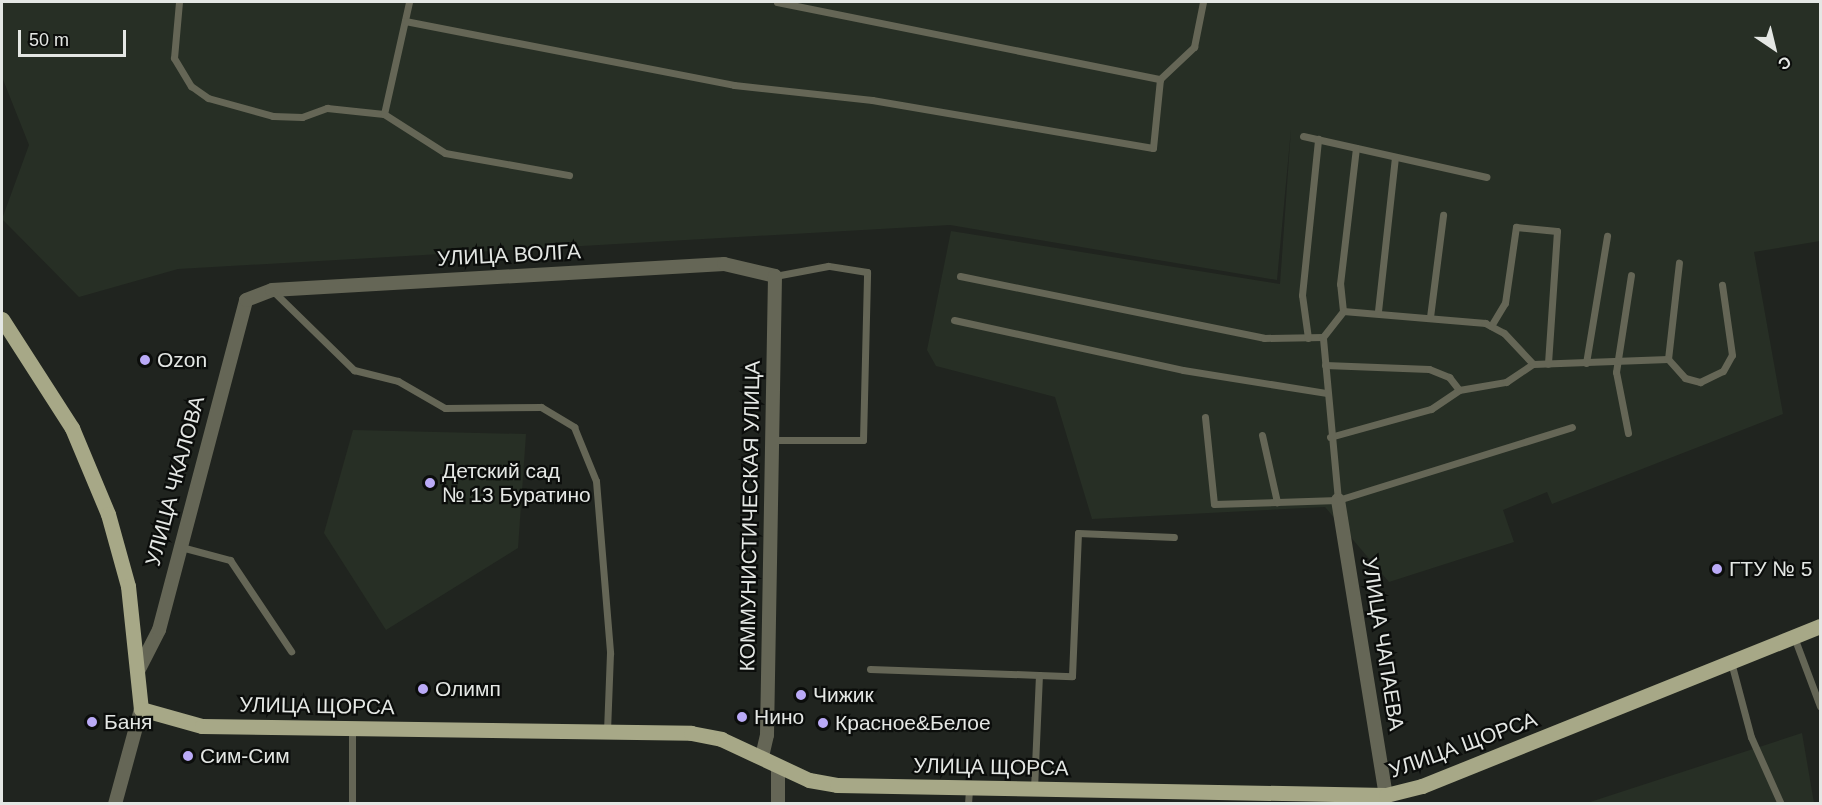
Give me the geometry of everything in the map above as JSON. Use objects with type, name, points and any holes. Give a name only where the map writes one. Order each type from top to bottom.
[{"type":"main road","points":[[2,319],[55,397],[92,469],[122,559],[141,709]]},
{"type":"main road","name":"УЛИЦА ЩОРСА","points":[[141,709],[202,726],[607,732],[706,736],[762,757],[778,767],[837,785],[969,796],[1034,789],[1183,798],[1386,795],[1422,786],[1821,626]]},
{"type":"street","name":"УЛИЦА ВОЛГА","points":[[246,300],[272,290],[724,264],[775,276]]},
{"type":"street","name":"КОММУНИСТИЧЕСКАЯ УЛИЦА","points":[[762,757],[767,735],[775,276]]},
{"type":"street","name":"УЛИЦА ЧКАЛОВА","points":[[138,671],[159,630],[178,546],[246,300]]},
{"type":"street","name":"УЛИЦА ЧАПАЕВА","points":[[1338,500],[1386,795]]},
{"type":"street","points":[[115,804],[141,709]]},
{"type":"street","points":[[778,767],[778,804]]},
{"type":"lane","points":[[179,2],[174,58],[178,72],[208,98],[273,116],[302,117],[327,108],[384,114],[445,153],[569,175]]},
{"type":"lane","points":[[384,114],[409,2]]},
{"type":"lane","points":[[777,2],[1160,79]]},
{"type":"lane","points":[[405,21],[734,85],[872,100],[1153,148],[1160,79],[1194,47],[1203,2]]},
{"type":"lane","points":[[1303,136],[1486,177]]},
{"type":"lane","points":[[1308,338],[1302,295],[1318,139]]},
{"type":"lane","points":[[1338,500],[1330,437],[1323,337],[1343,311],[1340,284],[1356,148]]},
{"type":"lane","points":[[1378,311],[1395,157]]},
{"type":"lane","points":[[1430,317],[1443,215]]},
{"type":"lane","points":[[1491,326],[1505,303],[1516,227],[1557,231],[1548,364]]},
{"type":"lane","points":[[1586,363],[1607,236]]},
{"type":"lane","points":[[1668,359],[1679,263]]},
{"type":"lane","points":[[772,440],[863,440],[867,272],[828,266],[775,276]]},
{"type":"lane","points":[[1628,432],[1618,360],[1631,275]]},
{"type":"lane","points":[[960,276],[1264,338],[1323,337]]},
{"type":"lane","points":[[1330,437],[1431,409],[1459,390],[1506,382],[1533,364],[1668,359],[1691,382],[1715,377],[1729,363],[1722,285]]},
{"type":"lane","points":[[272,290],[354,370],[398,381],[445,408],[541,407],[574,427],[596,481],[610,653],[607,732]]},
{"type":"lane","points":[[1343,311],[1378,311],[1491,326],[1533,364]]},
{"type":"lane","points":[[954,320],[1183,370],[1327,393]]},
{"type":"lane","points":[[1325,365],[1429,369],[1449,377],[1459,390]]},
{"type":"lane","points":[[1205,417],[1214,504],[1338,500],[1572,427]]},
{"type":"lane","points":[[1262,435],[1278,502]]},
{"type":"lane","points":[[870,669],[1072,676],[1078,533],[1174,537]]},
{"type":"lane","points":[[178,546],[230,560],[291,651]]},
{"type":"lane","points":[[1794,637],[1821,706]]},
{"type":"lane","points":[[1731,662],[1751,737],[1781,804]]},
{"type":"lane","points":[[1034,789],[1039,675]]},
{"type":"lane","points":[[352,728],[352,804]]},
{"type":"shaded area","points":[[2,2],[1820,2],[1820,241],[1754,252],[1783,414],[1552,504],[1547,492],[1503,510],[1514,542],[1389,582],[1325,507],[1092,519],[1055,397],[936,366],[927,350],[951,231],[1280,284],[1291,129],[1277,280],[950,225],[178,269],[79,297],[2,219],[29,145],[2,77]]},
{"type":"shaded area","name":"Детский сад № 13 Буратино","points":[[353,430],[526,434],[518,548],[386,630],[324,533]]},
{"type":"shaded area","points":[[1802,733],[1814,803],[1584,804]]},
{"type":"place","name":"Ozon","points":[[145,360]]},
{"type":"place","name":"Детский сад № 13 Буратино","points":[[430,483]]},
{"type":"place","name":"ГТУ № 5","points":[[1717,569]]},
{"type":"place","name":"Олимп","points":[[423,689]]},
{"type":"place","name":"Чижик","points":[[801,695]]},
{"type":"place","name":"Нино","points":[[742,717]]},
{"type":"place","name":"Баня","points":[[92,722]]},
{"type":"place","name":"Красное&Белое","points":[[823,723]]},
{"type":"place","name":"Сим-Сим","points":[[188,756]]}]
